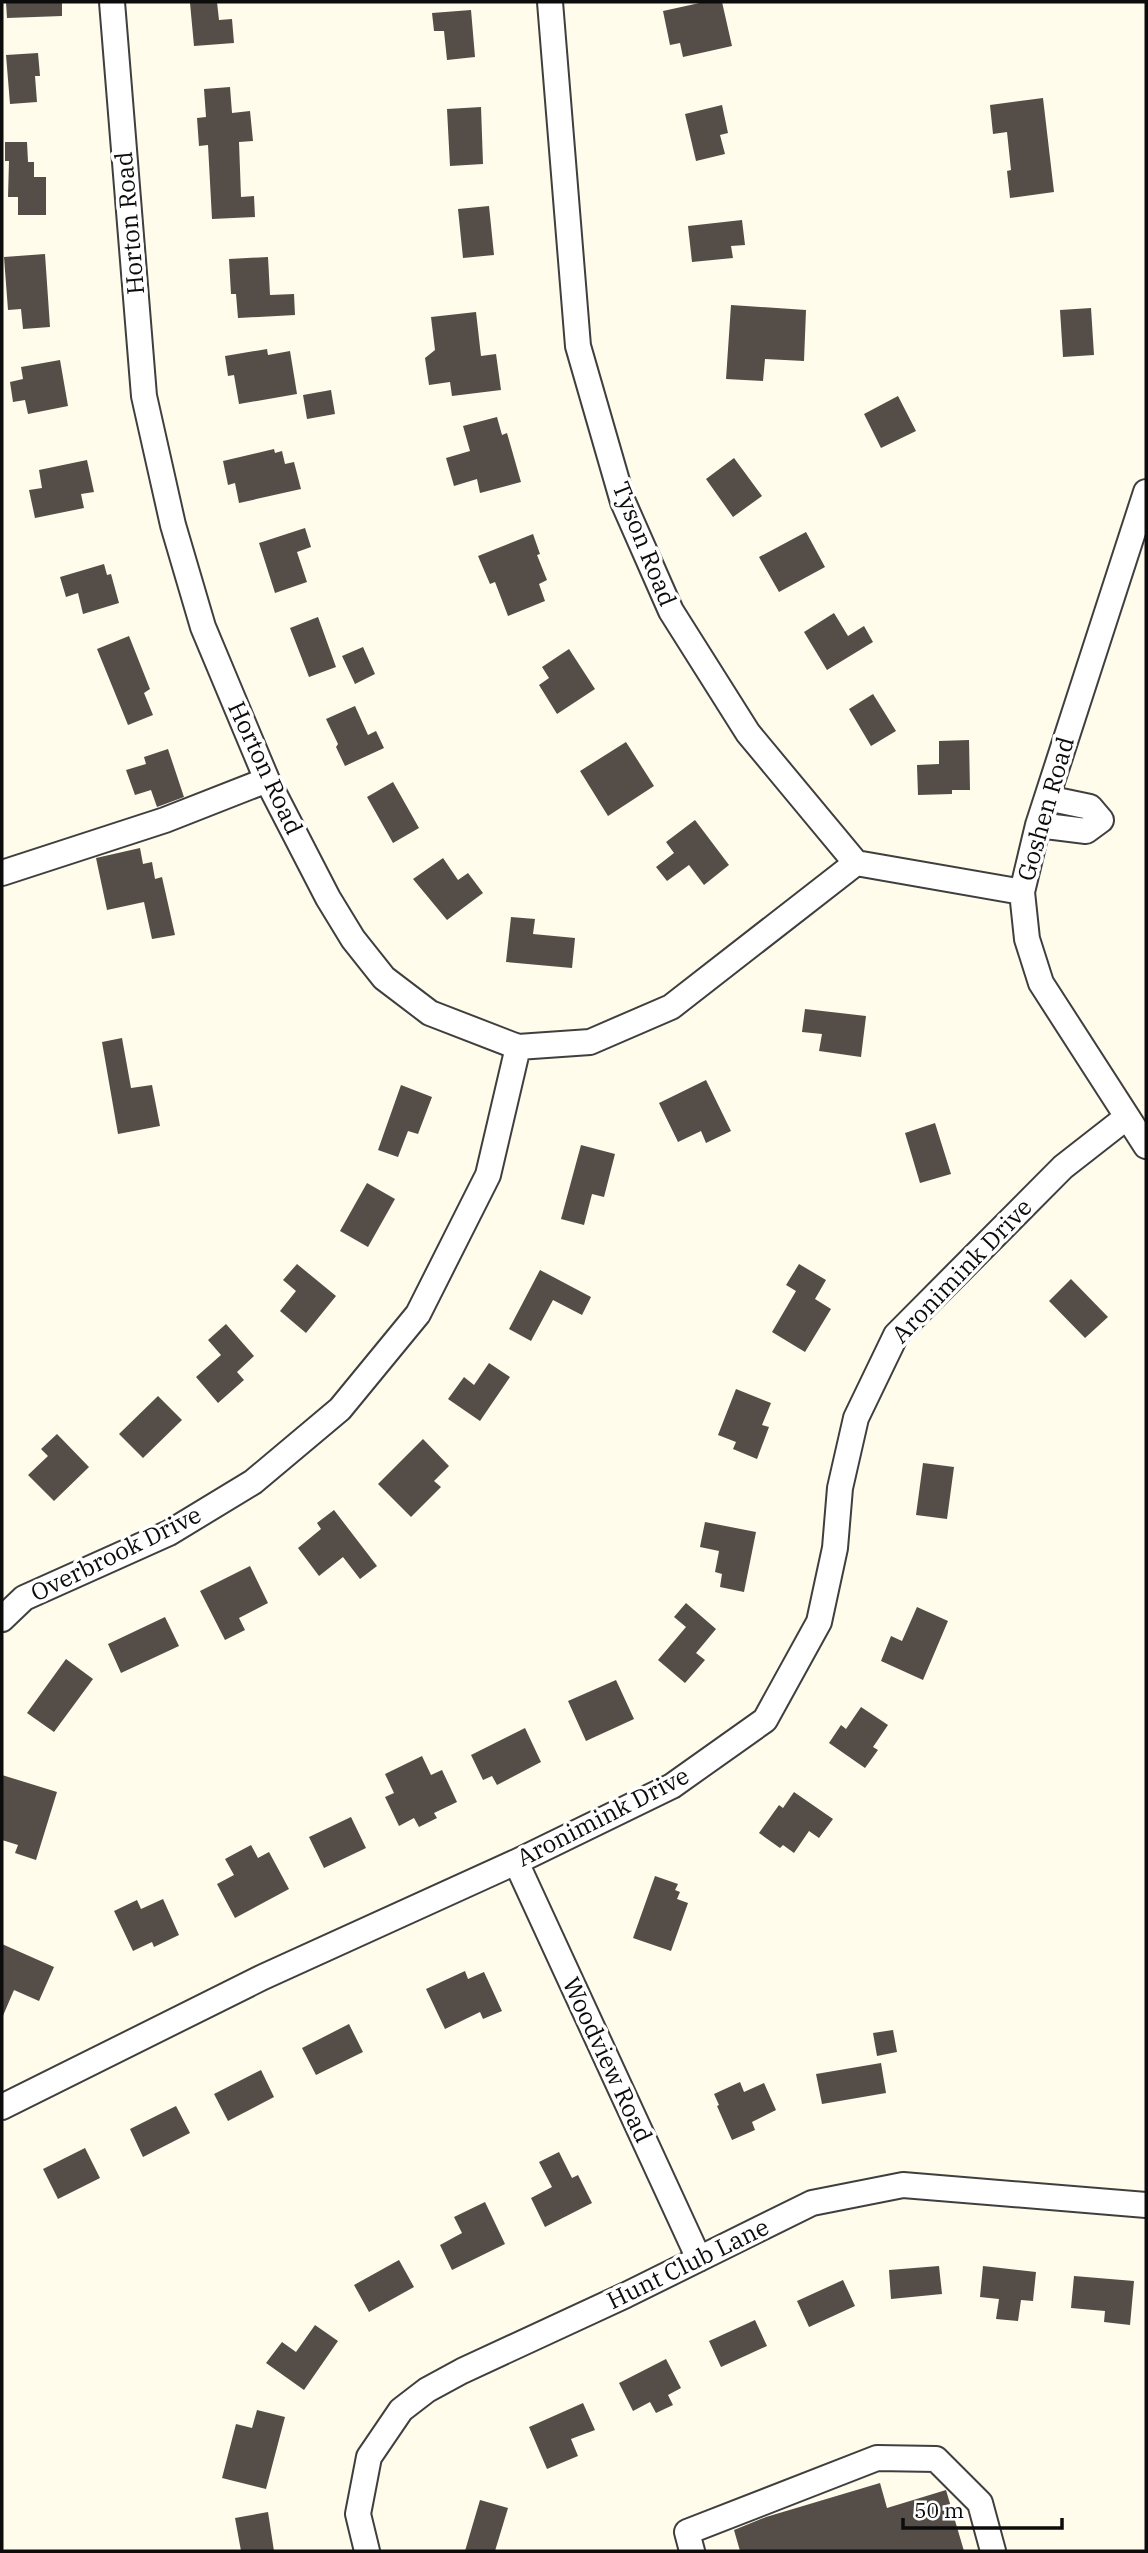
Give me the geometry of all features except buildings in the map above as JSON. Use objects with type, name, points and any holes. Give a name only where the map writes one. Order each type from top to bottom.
[{"type":"street","name":"Horton Road","points":[[111,2],[145,396],[173,525],[203,627],[267,780],[328,898],[353,939],[384,978],[430,1013],[519,1047],[590,1042],[671,1007],[856,863]]},
{"type":"street","name":"Tyson Road","points":[[550,2],[578,346],[623,502],[671,611],[748,733],[856,863]]},
{"type":"street","name":"Goshen Road","points":[[1146,492],[1137,549],[1047,798],[1021,892],[1027,939],[1041,984],[1146,1146]]},
{"type":"street","points":[[2,873],[165,820],[267,780]]},
{"type":"street","points":[[1038,825],[1086,831],[1101,820],[1090,807],[1047,798]]},
{"type":"street","points":[[856,863],[1021,892]]},
{"type":"street","name":"Overbrook Drive","points":[[2,1619],[24,1598],[169,1533],[253,1482],[340,1409],[418,1314],[488,1175],[519,1047]]},
{"type":"street","name":"Aronimink Drive","points":[[2,2107],[262,1977],[516,1862],[672,1786],[765,1720],[819,1622],[835,1548],[839,1488],[856,1418],[896,1335],[1063,1167],[1128,1117]]},
{"type":"street","name":"Woodview Road","points":[[516,1862],[699,2259]]},
{"type":"street","name":"Hunt Club Lane","points":[[368,2551],[358,2514],[369,2458],[401,2410],[427,2390],[462,2371],[812,2203],[903,2185],[1146,2206]]},
{"type":"street","points":[[692,2551],[687,2532],[877,2458],[936,2459],[980,2503],[993,2551]]}]
